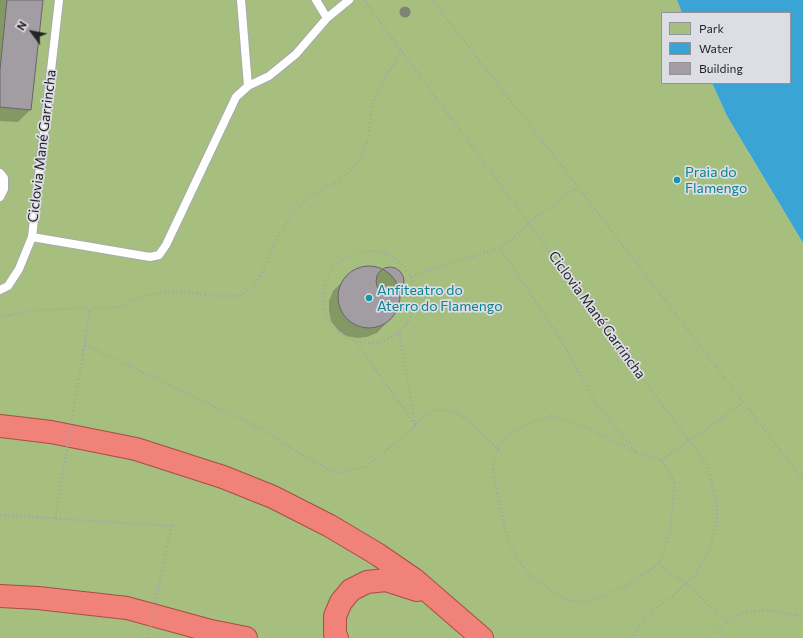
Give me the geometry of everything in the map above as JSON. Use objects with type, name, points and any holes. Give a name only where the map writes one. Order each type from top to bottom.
[{"type":"highway","points":[[0,426],[51,432],[136,449],[223,477],[273,497],[330,526],[396,567],[415,580],[482,638]]},
{"type":"highway","points":[[337,638],[335,616],[341,602],[351,590],[367,582],[386,580],[433,597]]},
{"type":"highway","points":[[0,596],[38,598],[127,608],[211,631],[246,638]]},
{"type":"lane","name":"Ciclovia Mané Garrincha","points":[[0,290],[8,286],[19,269],[32,237],[59,0]]},
{"type":"lane","points":[[241,0],[248,86]]},
{"type":"lane","points":[[316,0],[327,18]]},
{"type":"lane","points":[[32,237],[150,257],[159,255],[166,245],[236,97],[248,86],[269,76],[296,54],[327,18],[349,0]]},
{"type":"lane","points":[[0,173],[4,178],[4,189],[0,197]]},
{"type":"path","name":"Ciclovia Mané Garrincha","points":[[364,0],[707,465],[717,505],[717,521],[709,550],[696,574],[686,584],[654,609],[645,618],[632,638]]},
{"type":"path","points":[[432,0],[803,480]]},
{"type":"path","points":[[0,317],[37,310],[120,307],[136,299],[159,292],[187,292],[214,296],[239,296],[253,286],[262,275],[279,233],[295,211],[310,196],[339,181],[351,170],[361,157],[368,140],[372,105],[380,86],[401,52]]},
{"type":"path","points":[[411,276],[500,248],[511,240],[529,222],[578,187]]},
{"type":"path","points":[[500,248],[558,335],[598,407],[637,453]]},
{"type":"path","points":[[375,251],[390,255],[402,264],[411,276],[415,291],[415,306],[409,320],[399,333],[386,340],[371,344],[356,342],[342,335],[331,324],[325,310],[323,294],[327,280],[334,267],[346,257],[360,252],[375,251]]},
{"type":"path","points":[[55,518],[90,309]]},
{"type":"path","points":[[399,333],[416,426]]},
{"type":"path","points":[[356,342],[416,426]]},
{"type":"path","points":[[85,345],[262,429],[329,470],[342,473],[368,466],[416,426],[422,418],[435,410],[452,411],[468,420],[498,449]]},
{"type":"path","points":[[661,460],[743,403]]},
{"type":"path","points":[[551,416],[584,427],[637,453],[661,460],[671,475],[675,486],[670,531],[660,564],[625,586],[589,602],[569,601],[542,585],[528,573],[508,541],[495,482],[493,462],[498,449],[507,435],[529,423],[551,416]]},
{"type":"path","points":[[0,515],[172,526],[148,638]]},
{"type":"path","points":[[660,564],[686,584],[727,622]]},
{"type":"path","points":[[707,638],[742,612],[770,610],[797,615],[803,621]]},
{"type":"path","points":[[797,615],[803,610]]},
{"type":"green space","points":[[0,0],[677,0],[682,12],[661,12],[661,84],[712,84],[727,116],[803,243],[803,638],[0,638]]},
{"type":"water","points":[[677,0],[803,0],[803,243],[727,116],[712,84],[791,84],[791,12],[682,12]]},
{"type":"building","points":[[7,0],[43,0],[31,110],[0,107],[0,70]]},
{"type":"building","name":"Anfiteatro do Aterro do Flamengo","points":[[363,266],[375,266],[391,275],[398,285],[400,297],[398,309],[391,319],[375,328],[363,328],[352,323],[343,314],[338,303],[338,291],[343,280],[352,271]]},
{"type":"building","points":[[390,267],[400,271],[404,281],[400,291],[390,295],[380,291],[376,281],[380,271]]},
{"type":"place","name":"Praia do Flamengo","points":[[677,180]]},
{"type":"place","name":"Anfiteatro do Aterro do Flamengo","points":[[369,298]]}]
